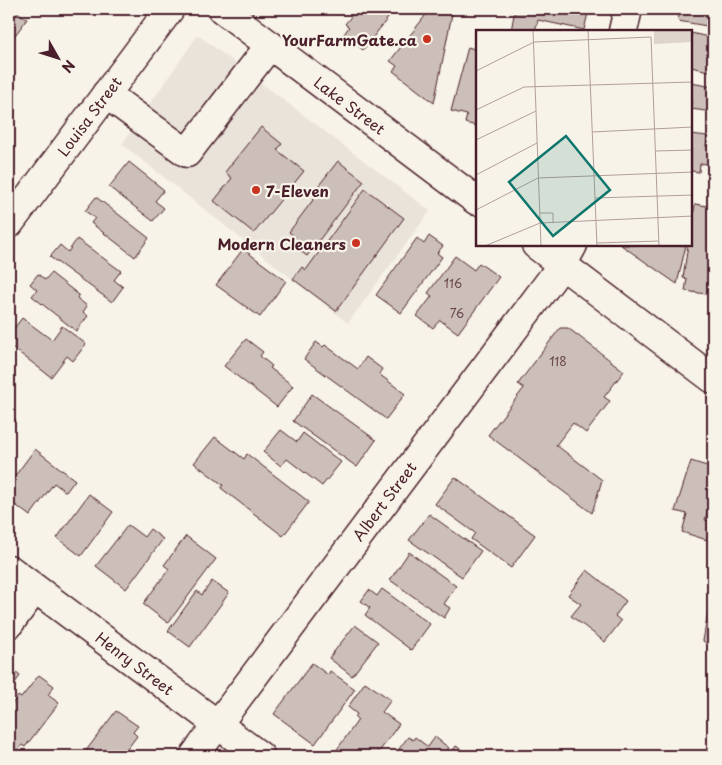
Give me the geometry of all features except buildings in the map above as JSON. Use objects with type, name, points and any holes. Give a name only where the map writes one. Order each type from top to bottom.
[{"type":"street","name":"Louisa Street","points":[[9,224],[170,9]]},
{"type":"street","name":"Lake Street","points":[[222,9],[476,200]]},
{"type":"street","points":[[624,30],[628,9]]},
{"type":"street","points":[[106,94],[187,153],[270,45]]},
{"type":"street","points":[[539,246],[567,255],[713,379]]},
{"type":"street","name":"Albert Street","points":[[194,756],[567,255]]},
{"type":"street","name":"Henry Street","points":[[9,569],[260,756]]},
{"type":"street","points":[[9,624],[35,589]]},
{"type":"shaded area","points":[[198,35],[430,211],[348,323],[122,144]]},
{"type":"place","name":"YourFarmGate.ca","points":[[427,39]]},
{"type":"place","name":"7-Eleven","points":[[256,190]]},
{"type":"place","name":"Modern Cleaners","points":[[356,243]]}]
